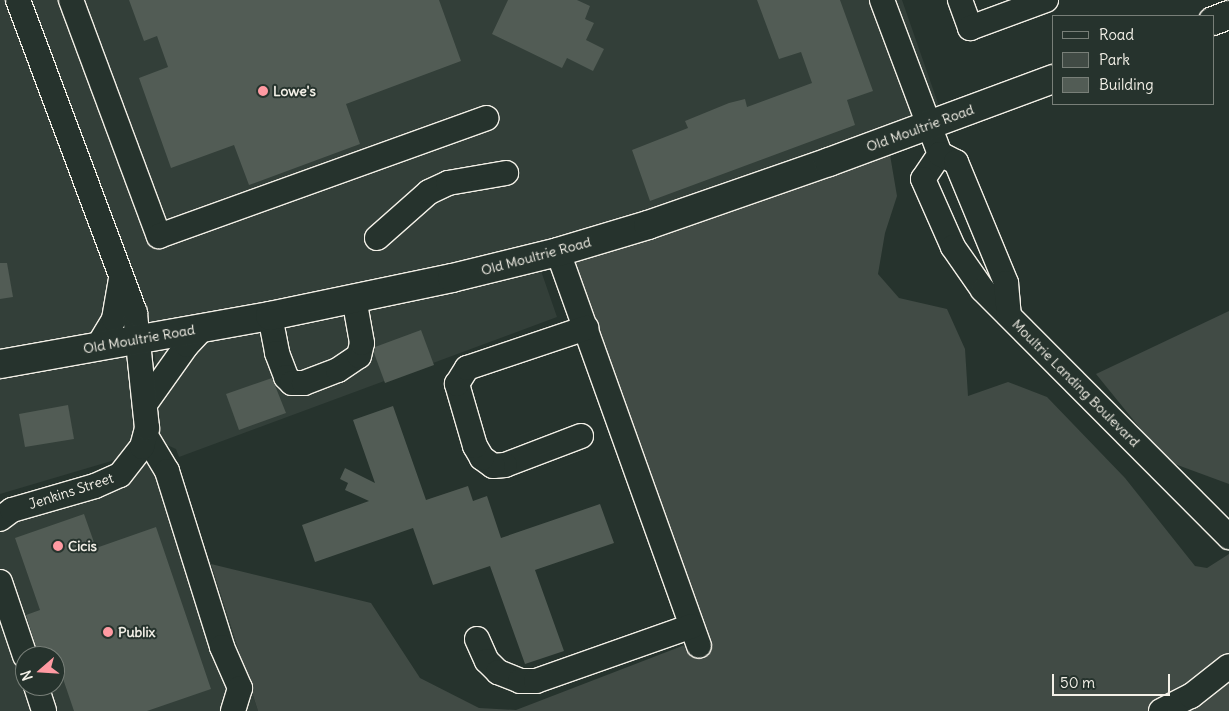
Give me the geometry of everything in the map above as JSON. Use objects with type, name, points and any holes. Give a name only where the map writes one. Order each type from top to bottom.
[{"type":"main road","points":[[1214,21],[1229,15]]},
{"type":"main road","name":"Old Moultrie Road","points":[[0,364],[270,316],[558,252],[648,225],[1052,79]]},
{"type":"street","points":[[18,0],[135,313],[145,404],[146,436],[167,471],[222,647],[240,688],[233,711]]},
{"type":"street","points":[[71,0],[160,236],[486,118]]},
{"type":"street","points":[[882,0],[931,124],[940,154],[923,179],[953,246],[983,290],[1010,315]]},
{"type":"street","points":[[960,0],[970,28],[1046,0]]},
{"type":"street","name":"Moultrie Landing Boulevard","points":[[940,154],[956,162],[1006,283],[1010,315],[1229,537]]},
{"type":"street","points":[[377,238],[428,192],[448,182],[506,173]]},
{"type":"street","points":[[477,639],[487,661],[498,672],[520,681],[536,681],[696,636],[558,252]]},
{"type":"street","points":[[98,346],[114,319],[121,278]]},
{"type":"street","points":[[270,316],[277,353],[286,376],[292,383],[304,383],[338,370],[359,356],[362,343],[354,298]]},
{"type":"street","points":[[145,404],[187,345],[204,327]]},
{"type":"street","points":[[581,436],[505,465],[493,466],[482,458],[475,446],[457,384],[467,368],[586,328]]},
{"type":"street","name":"Jenkins Street","points":[[0,519],[12,510],[94,486],[120,474],[132,462],[146,436]]},
{"type":"street","points":[[0,582],[22,646]]},
{"type":"street","points":[[1161,711],[1191,696],[1229,666]]},
{"type":"street","points":[[39,696],[44,711]]},
{"type":"shaded area","points":[[0,0],[902,0],[941,112],[563,242],[0,356]]},
{"type":"shaded area","points":[[539,265],[557,317],[179,457],[176,449],[167,445],[150,450],[157,432],[159,412],[154,344]]},
{"type":"shaded area","points":[[136,347],[140,429],[125,457],[0,494],[0,373]]},
{"type":"shaded area","points":[[169,452],[211,564],[258,711],[0,711],[0,501]]},
{"type":"green space","points":[[889,149],[897,196],[885,233],[878,274],[899,298],[947,309],[965,349],[968,396],[1008,382],[1047,397],[1125,478],[1195,566],[1207,568],[1229,554],[1229,711],[258,711],[211,564],[371,603],[420,678],[479,708],[516,710],[708,636],[569,257]]},
{"type":"green space","points":[[1229,311],[1229,484],[1172,463],[1148,438],[1096,374]]},
{"type":"building","name":"Lowe's","points":[[129,0],[439,0],[461,61],[346,104],[360,144],[249,185],[234,145],[171,168],[139,78],[168,67],[157,36],[144,41]]},
{"type":"building","points":[[508,0],[577,0],[590,6],[585,19],[594,23],[586,40],[604,49],[593,71],[567,58],[562,68],[492,34]]},
{"type":"building","points":[[757,0],[840,0],[873,91],[847,100],[855,125],[650,201],[632,150],[688,128],[685,121],[729,103],[745,99],[747,107],[812,83],[801,52],[779,59]]},
{"type":"building","points":[[0,263],[7,263],[13,297],[0,299]]},
{"type":"building","points":[[421,330],[434,365],[385,383],[374,353],[375,347]]},
{"type":"building","points":[[272,378],[286,413],[239,430],[226,394]]},
{"type":"building","points":[[68,405],[74,439],[25,447],[19,414]]},
{"type":"building","points":[[393,406],[426,500],[468,486],[473,501],[487,496],[501,538],[600,504],[614,543],[535,570],[564,651],[525,664],[490,566],[433,585],[413,528],[315,562],[302,525],[369,501],[345,490],[348,483],[340,479],[345,468],[375,483],[353,420]]},
{"type":"building","points":[[84,514],[96,548],[156,527],[211,689],[147,711],[74,711],[65,685],[65,646],[36,646],[26,615],[40,610],[15,538]]},
{"type":"place","name":"Lowe's","points":[[263,91]]},
{"type":"place","name":"Cicis","points":[[58,546]]},
{"type":"place","name":"Publix","points":[[108,632]]}]
